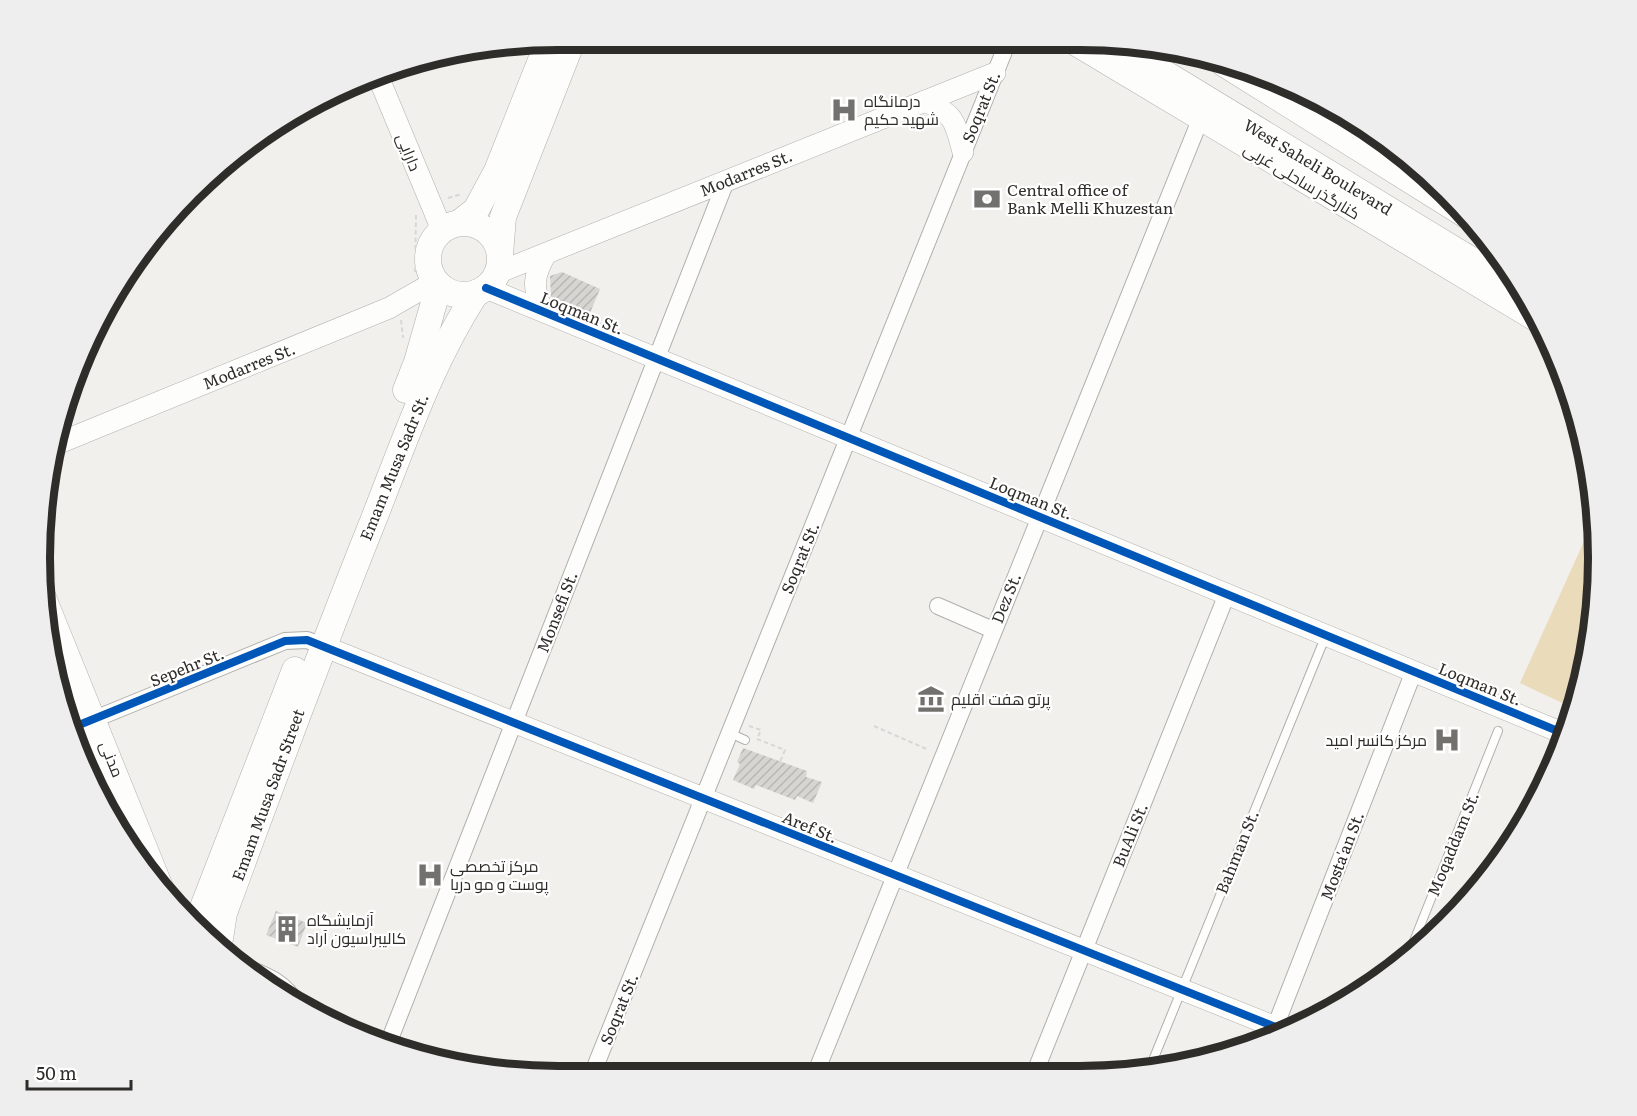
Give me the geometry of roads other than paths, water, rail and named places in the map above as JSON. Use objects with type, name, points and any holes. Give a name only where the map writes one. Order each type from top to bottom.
[{"type":"main road","points":[[450,227],[470,224],[481,227],[496,243],[490,277],[465,295],[454,294],[437,283],[430,271],[429,249],[434,239],[450,227],[476,210],[497,171],[545,50]]},
{"type":"main road","name":"Emam Musa Sadr St.","points":[[315,644],[434,368],[460,319],[490,277],[503,217],[569,50]]},
{"type":"main road","name":"West Saheli Boulevard","points":[[1131,53],[1505,281]]},
{"type":"main road","points":[[1246,78],[1439,198]]},
{"type":"main road","name":"Emam Musa Sadr St.","points":[[315,644],[417,362],[437,283]]},
{"type":"main road","points":[[199,919],[315,644]]},
{"type":"main road","name":"Emam Musa Sadr Street","points":[[220,938],[224,913],[315,644]]},
{"type":"street","name":"Soqrat St.","points":[[595,1066],[703,799],[736,731],[849,438],[1004,50]]},
{"type":"street","name":"کنارگذر ساحلی غربی","points":[[1084,50],[1525,314]]},
{"type":"street","name":"Modarres St.","points":[[490,277],[995,73]]},
{"type":"street","name":"دارایی","points":[[381,81],[450,227]]},
{"type":"street","points":[[925,101],[945,110],[956,127],[963,152]]},
{"type":"street","name":"Dez St.","points":[[818,1066],[1200,120]]},
{"type":"street","name":"Monsefi St.","points":[[390,1038],[726,181]]},
{"type":"street","points":[[543,311],[536,297],[535,282],[538,267],[546,254]]},
{"type":"street","name":"Loqman St.","points":[[490,277],[543,311],[1557,731]]},
{"type":"street","name":"Modarres St.","points":[[63,441],[390,308],[437,283]]},
{"type":"street","name":"BuAli St.","points":[[1037,1066],[1227,594]]},
{"type":"street","points":[[938,606],[993,630]]},
{"type":"street","name":"مدنی","points":[[55,628],[83,723],[114,805]]},
{"type":"street","name":"Sepehr St.","points":[[83,723],[285,641],[315,644]]},
{"type":"street","name":"Aref St.","points":[[315,644],[1181,989],[1270,1029]]},
{"type":"street","name":"Mosta'an St.","points":[[1281,1025],[1414,671]]},
{"type":"street","name":"مدنی","points":[[67,689],[150,861]]},
{"type":"lane","name":"Bahman St.","points":[[1153,1061],[1326,635]]},
{"type":"lane","name":"Moqaddam St.","points":[[1415,939],[1498,731]]},
{"type":"lane","points":[[258,968],[279,977],[294,992]]},
{"type":"place","name":"درمانگاه شهید حکیم","points":[[844,110]]},
{"type":"place","name":"Central office of Bank Melli Khuzestan","points":[[987,199]]},
{"type":"place","name":"پرتو هفت اقلیم","points":[[931,699]]},
{"type":"place","name":"مرکز کانسر امید","points":[[1447,740]]},
{"type":"place","name":"مرکز تخصصی پوست و مو دریا","points":[[430,875]]},
{"type":"place","name":"آزمایشگاه کالیبراسیون آراد","points":[[287,929]]}]
